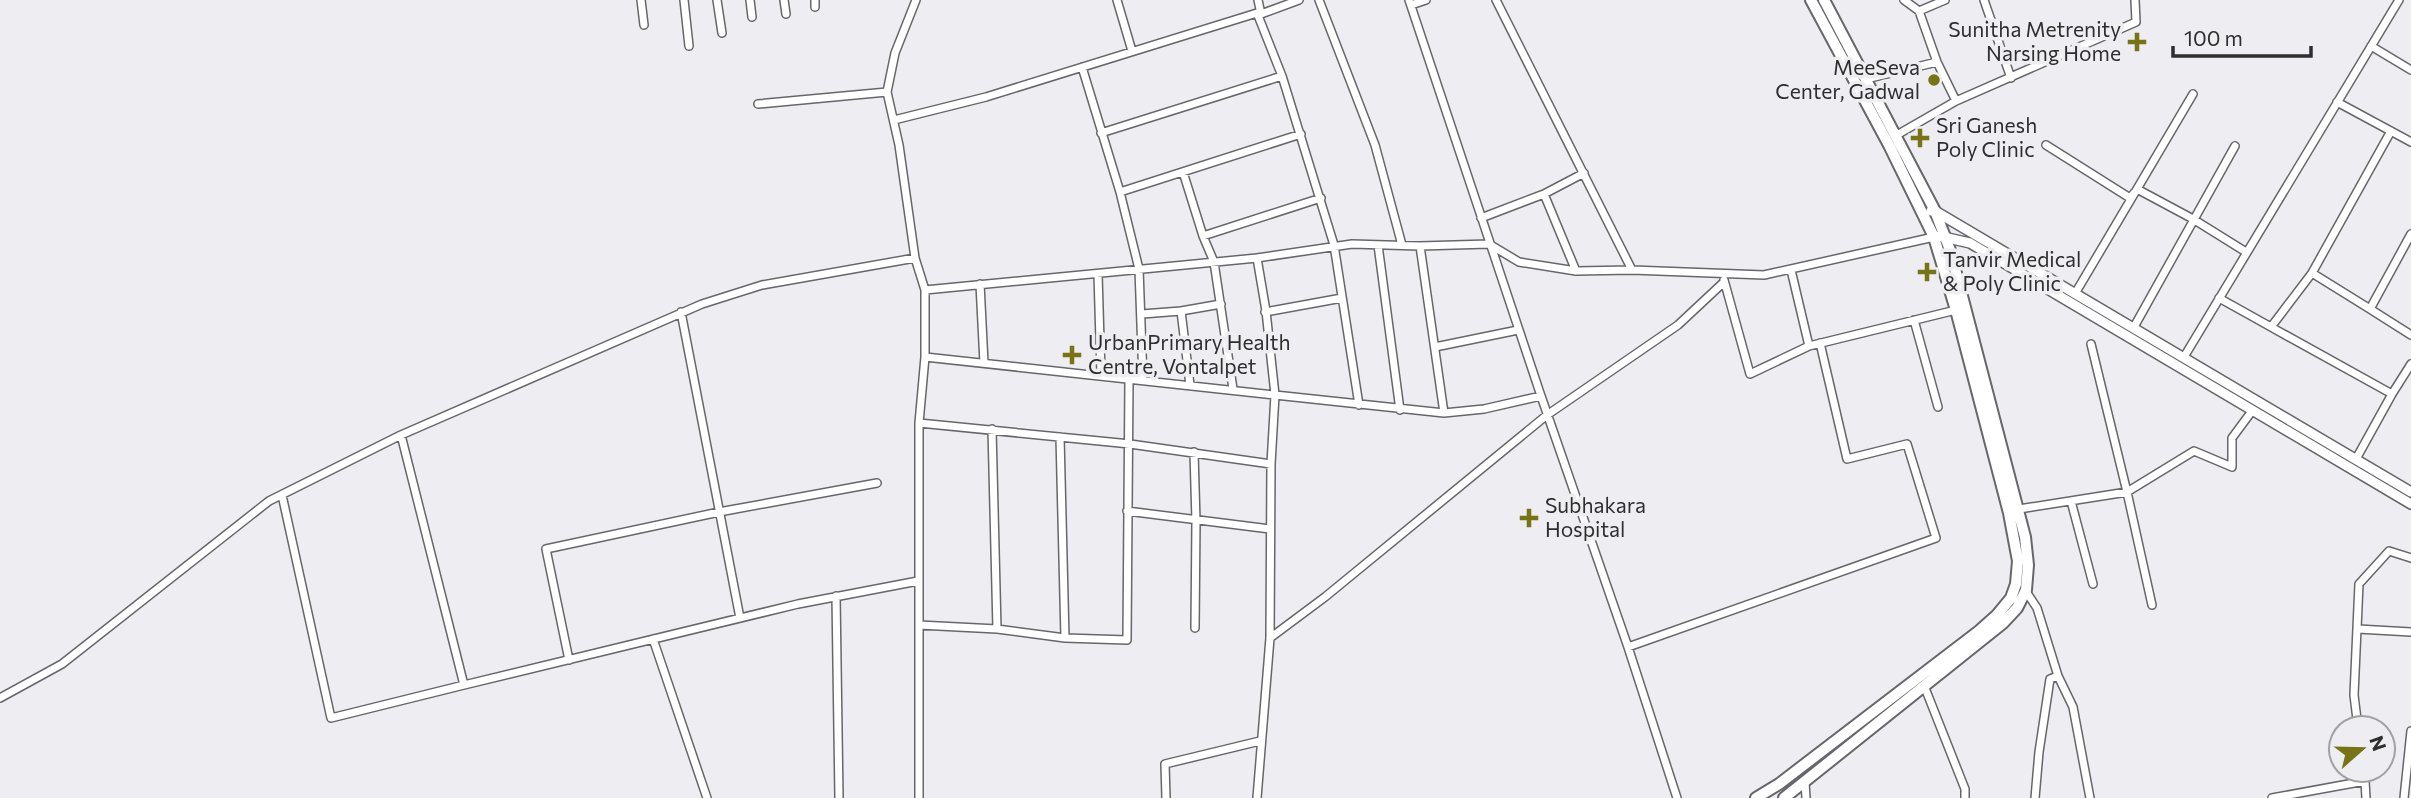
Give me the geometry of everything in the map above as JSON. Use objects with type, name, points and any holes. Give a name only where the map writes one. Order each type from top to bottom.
[{"type":"main road","points":[[1784,798],[2003,623],[2017,608],[2028,565],[2019,509],[1967,308],[1939,236],[1923,211],[1811,0]]},
{"type":"main road","points":[[1756,798],[1779,784],[1979,631],[2021,587],[2016,539],[1956,310],[1935,211],[1824,0]]},
{"type":"street","points":[[641,0],[644,25]]},
{"type":"street","points":[[684,0],[689,46]]},
{"type":"street","points":[[717,0],[722,33]]},
{"type":"street","points":[[750,0],[752,18]]},
{"type":"street","points":[[784,0],[786,14]]},
{"type":"street","points":[[916,0],[895,52],[887,92],[894,120],[915,258],[925,290],[925,357],[919,423],[919,798]]},
{"type":"street","points":[[1117,0],[1132,51]]},
{"type":"street","points":[[1258,0],[1259,14],[1301,134],[1334,246],[1359,405]]},
{"type":"street","points":[[894,120],[986,97],[1298,0]]},
{"type":"street","points":[[1319,0],[1375,145],[1402,245]]},
{"type":"street","points":[[1426,0],[1410,2],[1677,798]]},
{"type":"street","points":[[1496,0],[1632,270]]},
{"type":"street","points":[[1904,0],[1919,10],[1937,62],[1956,102]]},
{"type":"street","points":[[1919,10],[1945,0]]},
{"type":"street","points":[[1984,0],[2011,78]]},
{"type":"street","points":[[1895,136],[1956,102],[2136,22],[2135,0]]},
{"type":"street","points":[[2184,357],[2399,0]]},
{"type":"street","points":[[2371,47],[2411,70]]},
{"type":"street","points":[[1866,79],[1937,62]]},
{"type":"street","points":[[1082,67],[1120,192],[1139,269],[1143,380]]},
{"type":"street","points":[[1101,133],[1282,76]]},
{"type":"street","points":[[758,104],[887,92]]},
{"type":"street","points":[[2076,292],[2193,94]]},
{"type":"street","points":[[2337,102],[2411,142]]},
{"type":"street","points":[[2272,327],[2312,272],[2391,131]]},
{"type":"street","points":[[1120,192],[1301,134]]},
{"type":"street","points":[[2046,145],[2130,198],[2137,189]]},
{"type":"street","points":[[2134,327],[2235,146]]},
{"type":"street","points":[[1183,172],[1214,262],[1233,389]]},
{"type":"street","points":[[1481,218],[1544,194],[1584,173]]},
{"type":"street","points":[[2137,189],[2246,252]]},
{"type":"street","points":[[1544,194],[1576,271]]},
{"type":"street","points":[[1203,236],[1321,198]]},
{"type":"street","points":[[925,290],[1257,258],[1334,246],[1378,244],[1489,244],[1520,262],[1576,271],[1632,270],[1724,278],[1791,270],[1939,236],[1970,243],[2407,502],[2410,489],[2356,460],[1935,211],[1923,211]]},
{"type":"street","points":[[2370,309],[2411,234]]},
{"type":"street","points":[[1378,244],[1400,410]]},
{"type":"street","points":[[1420,246],[1444,413]]},
{"type":"street","points":[[0,698],[62,664],[268,501],[401,435],[681,312],[762,285],[915,258]]},
{"type":"street","points":[[1257,258],[1275,395],[1271,464],[1270,638],[1257,798]]},
{"type":"street","points":[[1791,270],[1809,346]]},
{"type":"street","points":[[2312,272],[2411,335]]},
{"type":"street","points":[[1098,274],[1101,375]]},
{"type":"street","points":[[1724,278],[1750,374],[1809,346],[1956,310]]},
{"type":"street","points":[[1270,638],[1325,597],[1547,415],[1678,325],[1724,278]]},
{"type":"street","points":[[980,284],[984,363]]},
{"type":"street","points":[[1265,312],[1342,298]]},
{"type":"street","points":[[2219,298],[2392,394]]},
{"type":"street","points":[[1142,314],[1221,304]]},
{"type":"street","points":[[1181,311],[1190,385]]},
{"type":"street","points":[[681,312],[740,618]]},
{"type":"street","points":[[1914,320],[1938,407]]},
{"type":"street","points":[[1435,347],[1518,330]]},
{"type":"street","points":[[1628,647],[1936,538],[1907,444],[1847,459],[1820,343]]},
{"type":"street","points":[[2091,344],[2152,605]]},
{"type":"street","points":[[925,357],[1444,413],[1484,409],[1541,396]]},
{"type":"street","points":[[2356,460],[2411,364]]},
{"type":"street","points":[[919,625],[997,629],[1065,638],[1127,640],[1129,379]]},
{"type":"street","points":[[2019,509],[2127,492],[2194,451],[2232,467],[2232,438],[2252,411]]},
{"type":"street","points":[[919,423],[1130,444],[1271,464]]},
{"type":"street","points":[[992,429],[997,629]]},
{"type":"street","points":[[401,435],[464,685]]},
{"type":"street","points":[[1060,437],[1065,638]]},
{"type":"street","points":[[1194,453],[1195,628]]},
{"type":"street","points":[[569,660],[546,549],[719,512],[877,483]]},
{"type":"street","points":[[282,495],[331,718],[740,618],[918,581]]},
{"type":"street","points":[[2071,502],[2093,584]]},
{"type":"street","points":[[1127,511],[1270,529]]},
{"type":"street","points":[[2356,714],[2354,695],[2359,584],[2389,551],[2411,558]]},
{"type":"street","points":[[2021,587],[2037,608],[2057,676],[2073,708],[2090,798]]},
{"type":"street","points":[[836,596],[839,798]]},
{"type":"street","points":[[2358,629],[2411,632]]},
{"type":"street","points":[[653,639],[707,798]]},
{"type":"street","points":[[2035,798],[2050,679],[2057,676]]},
{"type":"street","points":[[1925,688],[1965,789],[1965,798]]},
{"type":"street","points":[[2404,798],[2411,731]]},
{"type":"street","points":[[1167,798],[1165,764],[1260,741]]},
{"type":"street","points":[[1805,782],[1806,798]]},
{"type":"street","points":[[2272,798],[2349,784]]},
{"type":"place","name":"Sunitha Metrenity Narsing Home","points":[[2137,42]]},
{"type":"place","name":"MeeSeva Center, Gadwal","points":[[1934,80]]},
{"type":"place","name":"Sri Ganesh Poly Clinic","points":[[1920,138]]},
{"type":"place","name":"Tanvir Medical & Poly Clinic","points":[[1927,272]]},
{"type":"place","name":"UrbanPrimary Health Centre, Vontalpet","points":[[1072,355]]},
{"type":"place","name":"Subhakara Hospital","points":[[1529,518]]}]
